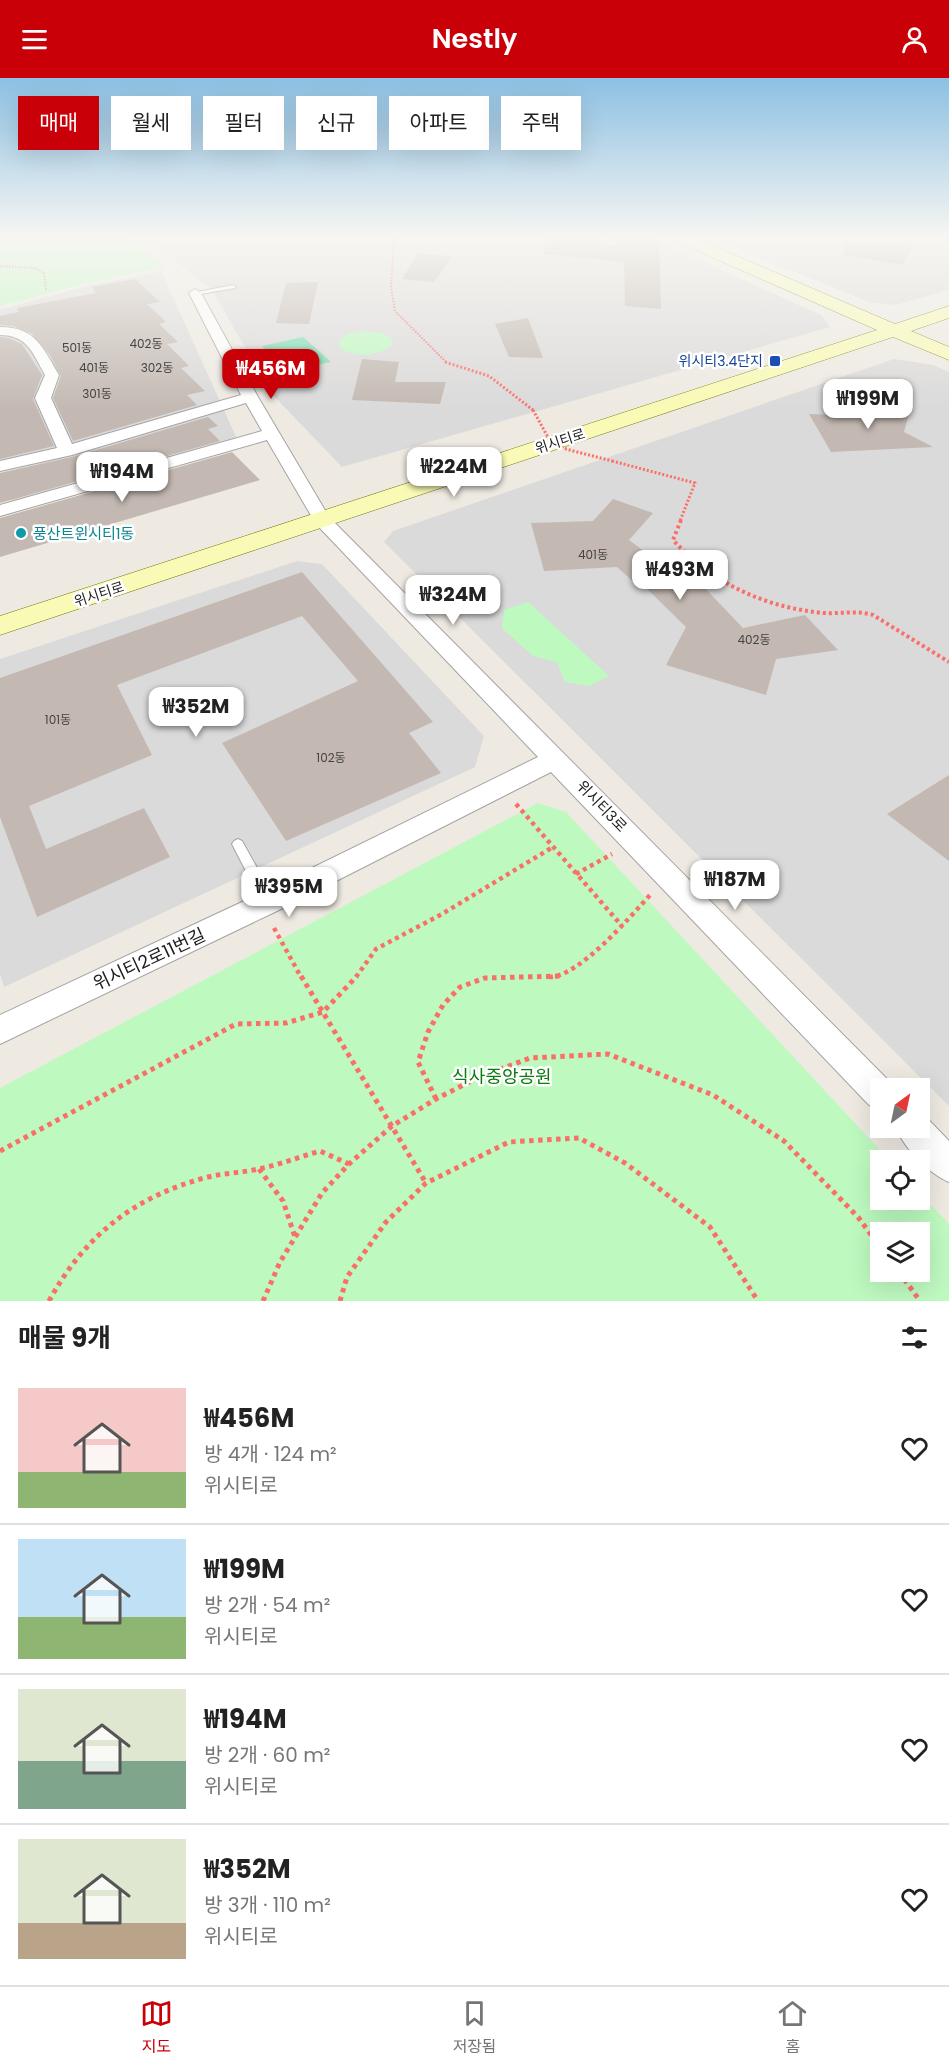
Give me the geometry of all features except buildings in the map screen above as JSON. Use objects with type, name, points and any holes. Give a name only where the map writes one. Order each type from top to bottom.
[{"type":"main road","points":[[814,295],[949,354]]},
{"type":"main road","name":"위시티로","points":[[0,626],[949,312]]},
{"type":"street","name":"위시티3로","points":[[196,295],[250,397],[322,520],[870,1084]]},
{"type":"street","points":[[0,331],[13,330],[27,334],[52,375],[43,398],[55,421],[66,451]]},
{"type":"street","points":[[0,466],[66,451],[250,397]]},
{"type":"street","points":[[0,511],[272,434]]},
{"type":"street","name":"위시티2로11번길","points":[[0,1030],[271,915],[556,759]]},
{"type":"street","points":[[923,1138],[949,1165]]},
{"type":"lane","points":[[238,844],[271,915]]},
{"type":"path","points":[[392,295],[395,311],[446,363],[489,376],[540,416],[546,437],[560,447],[695,483],[673,540],[689,560],[715,579],[748,594],[785,606],[824,613],[868,613],[949,662]]},
{"type":"path","points":[[514,802],[622,926]]},
{"type":"path","points":[[0,1152],[236,1024],[286,1023],[323,1012],[354,980],[376,949],[442,914],[553,847]]},
{"type":"path","points":[[576,874],[614,853]]},
{"type":"path","points":[[436,1099],[418,1062],[428,1032],[443,1005],[460,987],[485,978],[519,980],[559,977],[607,942],[652,893]]},
{"type":"path","points":[[271,915],[279,940],[426,1183]]},
{"type":"path","points":[[263,1301],[280,1262],[322,1193],[349,1164],[392,1126],[436,1099],[477,1078],[530,1058],[608,1054],[713,1095],[784,1141],[858,1217],[870,1233]]},
{"type":"path","points":[[340,1301],[347,1277],[386,1222],[426,1183],[509,1142],[579,1138],[625,1163],[710,1227],[759,1301]]},
{"type":"path","points":[[48,1301],[79,1252],[107,1226],[150,1197],[206,1178],[259,1169],[320,1150],[349,1164]]},
{"type":"path","points":[[259,1169],[283,1201],[295,1237]]},
{"type":"path","points":[[907,1282],[920,1301]]},
{"type":"shaded area","points":[[53,295],[172,295],[237,439],[12,502],[0,473],[62,458],[57,449],[0,461],[0,310]]},
{"type":"shaded area","points":[[215,295],[777,295],[821,315],[830,327],[342,467],[272,394]]},
{"type":"shaded area","points":[[852,295],[931,295],[895,305],[869,302]]},
{"type":"shaded area","points":[[894,359],[933,365],[949,372],[949,1106],[930,1087],[930,1078],[921,1078],[384,542],[393,531]]},
{"type":"shaded area","points":[[297,561],[322,564],[484,736],[475,767],[4,987],[0,974],[0,659]]},
{"type":"green space","points":[[0,295],[42,295],[0,306]]},
{"type":"green space","points":[[365,331],[382,333],[392,339],[391,346],[373,354],[352,353],[340,348],[339,341],[348,334]]},
{"type":"green space","points":[[303,337],[331,362],[285,372],[262,346]]},
{"type":"green space","points":[[528,602],[609,676],[589,686],[565,682],[557,662],[533,656],[502,628],[504,610]]},
{"type":"green space","name":"식사중앙공원","points":[[538,803],[566,812],[880,1150],[870,1150],[870,1210],[930,1210],[930,1204],[949,1224],[949,1301],[0,1301],[0,1088]]},
{"type":"place","name":"위시티3.4단지","points":[[775,361]]},
{"type":"place","name":"풍산트윈시티1동","points":[[21,533]]}]
